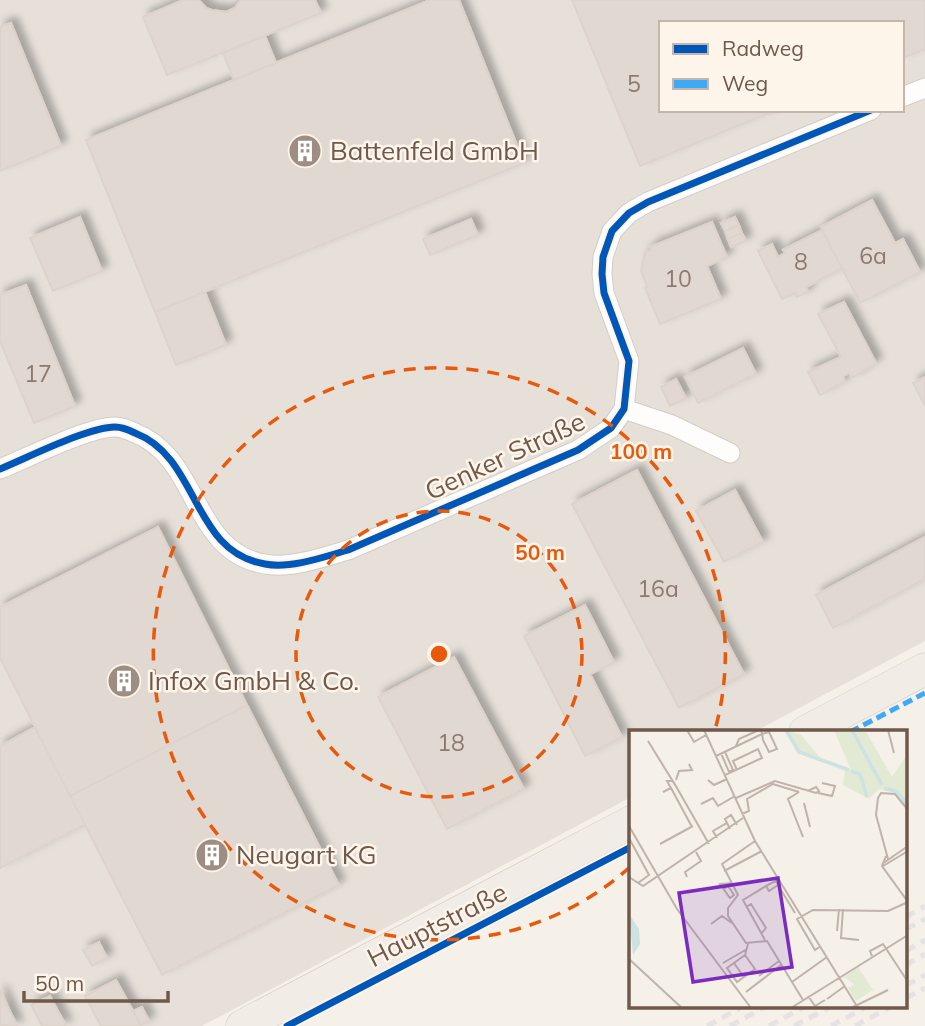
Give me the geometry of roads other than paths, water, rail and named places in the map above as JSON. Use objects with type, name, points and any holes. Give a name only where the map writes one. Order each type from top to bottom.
[{"type":"main road","points":[[809,730],[925,669]]},
{"type":"main road","name":"Hauptstraße","points":[[242,1026],[629,823]]},
{"type":"street","points":[[904,96],[925,88]]},
{"type":"street","points":[[730,453],[672,425],[624,409],[629,361],[604,293],[602,274],[608,239],[620,222],[648,202],[866,112]]},
{"type":"street","name":"Genker Straße","points":[[0,470],[92,431],[115,427],[125,429],[161,447],[169,456],[212,532],[225,547],[247,560],[267,565],[310,561],[348,550],[578,450],[611,428],[624,409]]},
{"type":"railway","points":[[908,916],[925,906]]},
{"type":"railway","points":[[908,928],[925,919]]},
{"type":"railway","points":[[908,950],[925,940]]},
{"type":"railway","points":[[908,964],[925,954]]},
{"type":"railway","points":[[908,984],[925,975]]},
{"type":"railway","points":[[908,997],[925,988]]},
{"type":"railway","points":[[707,1026],[738,1009]]},
{"type":"railway","points":[[730,1026],[761,1009]]},
{"type":"railway","points":[[769,1026],[800,1009]]},
{"type":"railway","points":[[794,1026],[826,1009]]},
{"type":"railway","points":[[831,1026],[862,1009]]},
{"type":"railway","points":[[855,1026],[886,1009]]},
{"type":"place","name":"Battenfeld GmbH","points":[[305,151]]},
{"type":"place","name":"Infox GmbH & Co.","points":[[124,681]]},
{"type":"place","name":"Neugart KG","points":[[212,855]]}]
